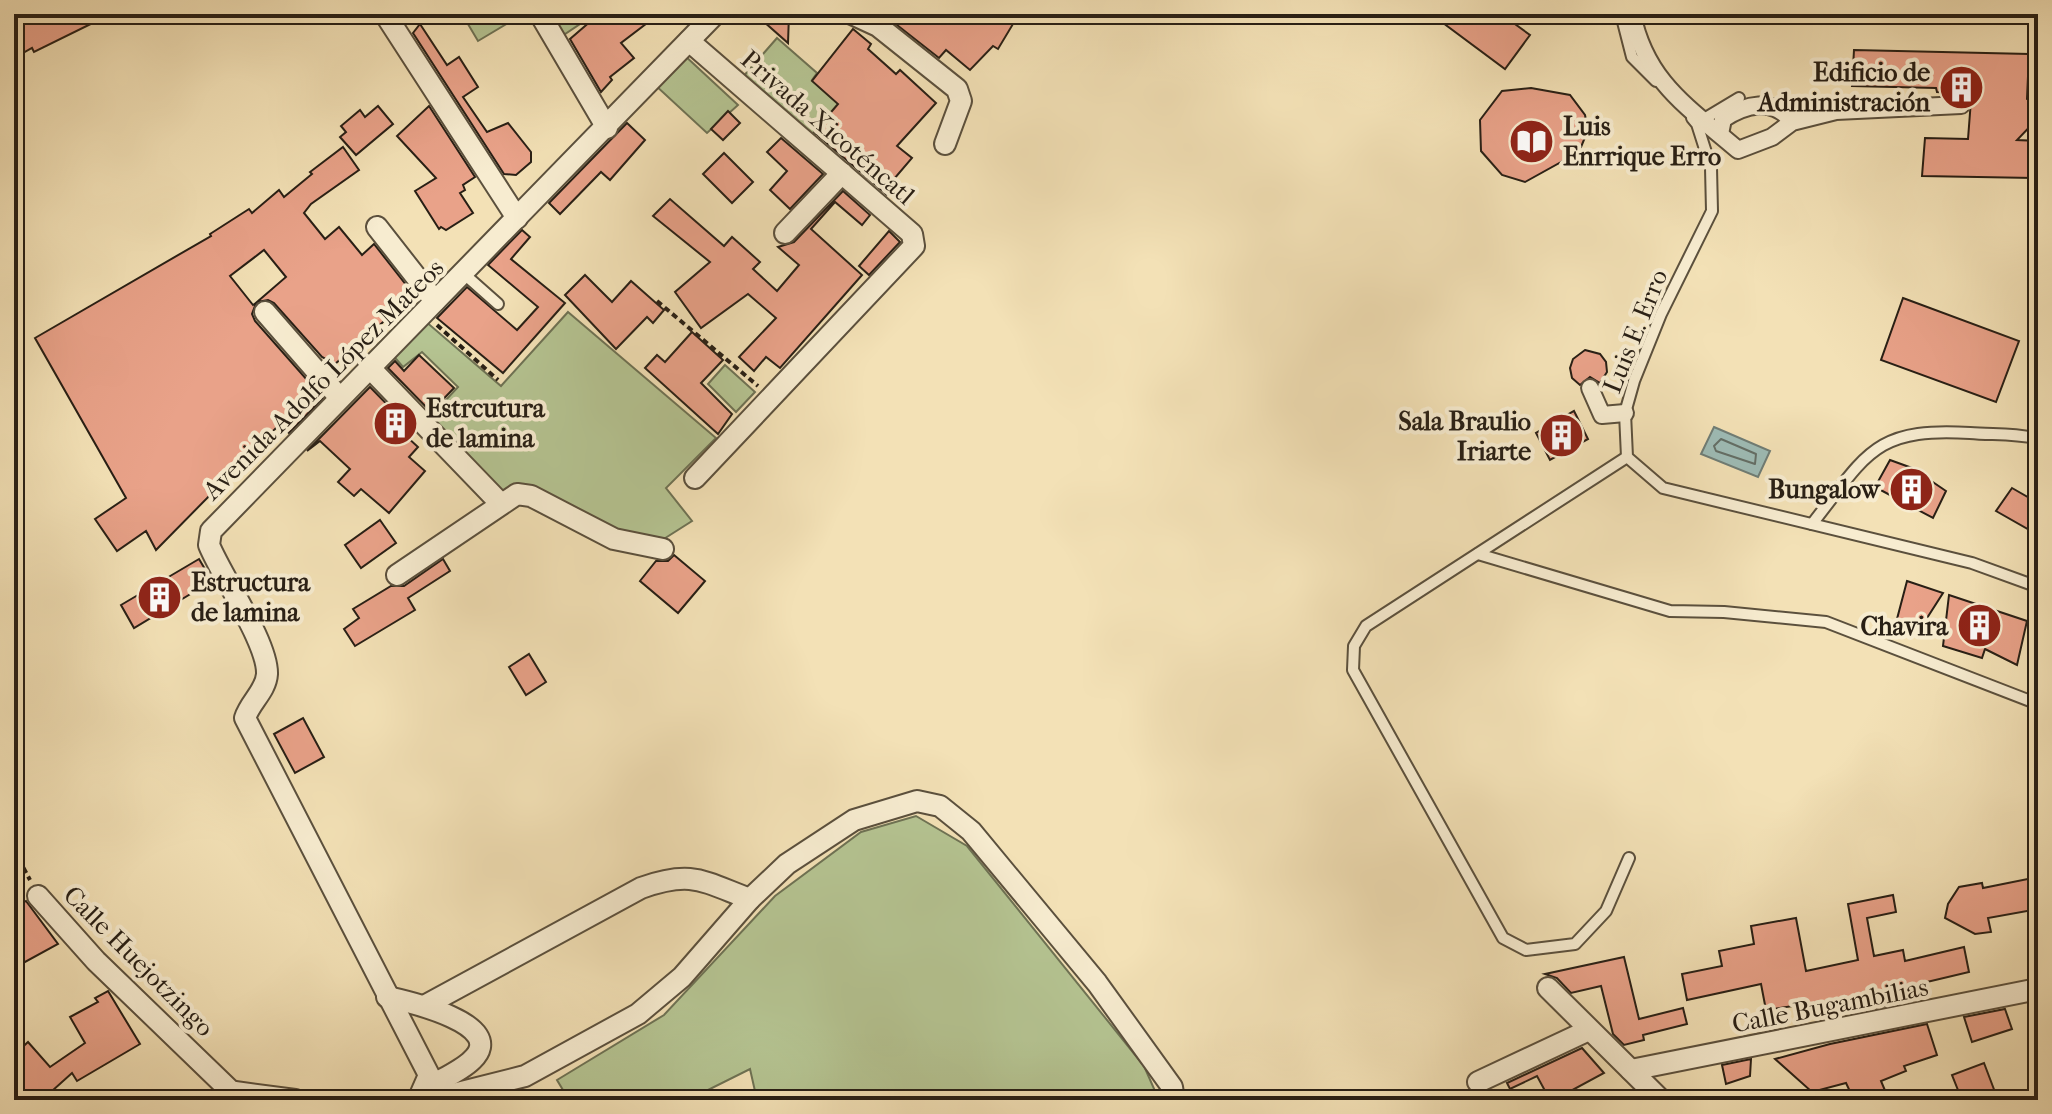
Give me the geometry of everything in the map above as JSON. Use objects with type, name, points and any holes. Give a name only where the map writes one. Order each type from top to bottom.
[{"type":"street","points":[[385,14],[517,218]]},
{"type":"street","points":[[540,14],[607,128]]},
{"type":"street","points":[[852,14],[878,26],[957,89],[961,101],[945,144]]},
{"type":"street","points":[[1632,14],[1650,69],[1700,121],[1738,150],[1772,137],[1792,122],[1836,111],[1961,105]]},
{"type":"street","name":"Avenida Adolfo López Mateos","points":[[424,1097],[429,1075],[421,1053],[387,997],[245,718],[250,704],[264,687],[267,673],[263,653],[209,545],[211,531],[339,397],[607,128],[700,24]]},
{"type":"street","name":"Privada Xicoténcatl","points":[[695,478],[914,246],[912,234],[842,173],[700,24]]},
{"type":"street","points":[[1720,134],[1723,119],[1742,106],[1769,105],[1792,122]]},
{"type":"street","points":[[785,233],[842,173]]},
{"type":"street","points":[[377,227],[430,307]]},
{"type":"street","points":[[265,312],[339,397]]},
{"type":"street","points":[[369,367],[501,504]]},
{"type":"street","points":[[1590,388],[1602,415],[1625,413]]},
{"type":"street","points":[[397,575],[517,494],[531,496],[614,539],[663,549]]},
{"type":"street","points":[[424,1097],[525,1076],[638,1014],[682,977],[750,899],[787,864],[854,820],[917,801],[940,806],[971,831],[1097,983],[1172,1087],[1174,1100]]},
{"type":"street","points":[[426,1005],[641,888],[673,877],[695,879],[750,899]]},
{"type":"street","name":"Calle Huejotzingo","points":[[38,896],[96,961],[238,1096]]},
{"type":"street","points":[[1548,988],[1661,1100]]},
{"type":"street","name":"Calle Bugambilias","points":[[1631,1070],[2038,989]]},
{"type":"street","points":[[387,997],[426,1005],[462,1021],[477,1036],[478,1050],[473,1059],[424,1097]]},
{"type":"street","points":[[1478,1082],[1589,1030]]},
{"type":"street","points":[[238,1096],[295,1100]]},
{"type":"lane","name":"Luis E. Erro","points":[[1621,14],[1632,57],[1700,121],[1711,168],[1712,211],[1661,314],[1625,413],[1627,457]]},
{"type":"lane","points":[[1700,121],[1739,98]]},
{"type":"lane","points":[[463,273],[498,304]]},
{"type":"lane","points":[[1812,524],[1857,467],[1884,442],[1924,430],[2038,439]]},
{"type":"lane","points":[[1629,858],[1606,911],[1575,944],[1526,950],[1503,938],[1353,670],[1354,646],[1366,626],[1627,457],[1663,488],[1972,563],[2038,587]]},
{"type":"lane","points":[[1478,554],[1670,611],[1724,612],[1826,622],[2038,704]]},
{"type":"path","points":[[657,301],[772,398]]},
{"type":"path","points":[[430,307],[498,380]]},
{"type":"path","name":"Calle Huejotzingo","points":[[14,850],[38,896]]},
{"type":"green space","points":[[462,14],[523,14],[478,41]]},
{"type":"green space","points":[[548,14],[595,14],[562,36]]},
{"type":"green space","points":[[777,38],[817,73],[812,80],[841,106],[812,138],[742,78]]},
{"type":"green space","points":[[683,54],[738,105],[707,133],[654,84]]},
{"type":"green space","points":[[568,312],[716,438],[666,488],[692,521],[659,542],[501,498],[431,416],[458,387],[422,352],[403,367],[390,352],[424,320],[501,386]]},
{"type":"green space","points":[[725,365],[755,392],[736,412],[708,384]]},
{"type":"green space","points":[[916,816],[967,846],[1144,1066],[1159,1100],[757,1100],[750,1069],[688,1100],[569,1100],[557,1080],[664,1015],[775,896],[861,832]]},
{"type":"water","points":[[1714,427],[1770,451],[1758,477],[1701,454]]},
{"type":"building","points":[[14,14],[111,14],[34,52],[32,48],[14,58]]},
{"type":"building","points":[[599,14],[659,14],[621,43],[634,58],[610,77],[612,80],[601,92],[570,39]]},
{"type":"building","points":[[755,14],[789,14],[788,43]]},
{"type":"building","points":[[883,14],[1019,14],[998,49],[993,46],[970,70],[946,50],[939,58]]},
{"type":"building","points":[[1431,14],[1501,14],[1530,35],[1505,69]]},
{"type":"building","points":[[420,24],[447,65],[459,57],[478,87],[463,97],[487,132],[508,123],[531,152],[531,162],[516,175],[504,174],[413,33]]},
{"type":"building","points":[[853,29],[871,44],[868,49],[896,74],[900,70],[936,103],[897,146],[912,158],[888,186],[892,190],[887,195],[814,132],[838,104],[812,81]]},
{"type":"building","points":[[1854,50],[2029,54],[2027,99],[2038,106],[2038,118],[2017,140],[2038,141],[2038,178],[1922,176],[1925,138],[1968,139],[1971,100],[1967,94],[1937,92],[1936,88],[1852,86]]},
{"type":"building","name":"Luis Enrrique Erro","points":[[1531,88],[1570,95],[1585,115],[1588,130],[1579,152],[1525,182],[1502,175],[1481,151],[1480,120],[1502,91]]},
{"type":"building","points":[[378,106],[393,124],[356,155],[340,137],[346,132],[341,126],[360,110],[365,117]]},
{"type":"building","points":[[429,106],[475,177],[463,185],[465,190],[460,193],[473,213],[446,230],[439,229],[415,191],[436,178],[397,136]]},
{"type":"building","points":[[728,111],[740,123],[723,140],[711,129]]},
{"type":"building","points":[[627,123],[645,140],[610,180],[601,172],[560,214],[549,203]]},
{"type":"building","points":[[781,138],[823,174],[790,209],[770,190],[787,171],[767,152]]},
{"type":"building","points":[[343,147],[359,170],[311,204],[304,213],[325,239],[339,227],[362,255],[374,244],[414,295],[335,364],[322,357],[274,303],[268,300],[257,302],[286,277],[264,250],[230,276],[253,305],[256,303],[252,314],[255,321],[323,398],[289,433],[280,424],[156,550],[146,531],[117,551],[95,519],[126,498],[35,338],[211,236],[249,209],[252,213],[279,190],[284,197]]},
{"type":"building","points":[[724,153],[753,182],[732,203],[703,174]]},
{"type":"building","points":[[843,191],[870,215],[862,225],[835,202],[811,229],[862,275],[780,368],[766,357],[754,371],[739,357],[776,318],[748,294],[701,328],[675,292],[710,262],[653,216],[670,199],[724,246],[732,237],[760,262],[753,269],[777,291],[799,265],[778,247],[794,242]]},
{"type":"building","points":[[522,230],[530,237],[511,259],[565,303],[503,373],[437,318],[467,287],[517,330],[538,307],[488,265]]},
{"type":"building","points":[[889,231],[900,242],[869,275],[859,266]]},
{"type":"building","points":[[585,275],[612,302],[631,281],[664,310],[653,323],[647,317],[616,349],[565,295]]},
{"type":"building","points":[[1903,298],[2019,341],[1996,402],[1881,360]]},
{"type":"building","points":[[692,332],[723,360],[701,383],[732,414],[718,434],[645,368],[657,355],[665,362]]},
{"type":"building","points":[[1585,350],[1600,354],[1606,362],[1607,372],[1600,383],[1590,377],[1580,385],[1572,378],[1570,368],[1573,359]]},
{"type":"building","points":[[419,355],[454,388],[431,412],[388,368],[395,361],[404,371]]},
{"type":"building","points":[[370,387],[412,430],[406,436],[418,447],[409,457],[425,471],[389,513],[361,489],[354,496],[338,482],[350,469],[320,441],[307,451]]},
{"type":"building","name":"Sala Braulio Iriarte","points":[[1574,411],[1588,439],[1550,460],[1536,433]]},
{"type":"building","name":"Bungalow","points":[[1890,460],[1912,468],[1946,491],[1933,518],[1875,487]]},
{"type":"building","points":[[2012,488],[2038,503],[2038,535],[1996,511]]},
{"type":"building","points":[[380,520],[396,543],[361,568],[345,545]]},
{"type":"building","points":[[674,555],[705,581],[678,613],[640,581],[656,561],[668,561]]},
{"type":"building","name":"Estructura de lamina","points":[[199,559],[212,581],[134,628],[121,605]]},
{"type":"building","points":[[443,559],[450,571],[408,598],[415,610],[355,646],[344,629],[359,618],[353,609],[391,586],[404,586]]},
{"type":"building","points":[[1907,581],[1943,593],[1920,629],[1897,619]]},
{"type":"building","name":"Chavira","points":[[1949,595],[2027,621],[2017,665],[1985,649],[1982,658],[1943,646]]},
{"type":"building","points":[[529,654],[546,682],[526,695],[509,667]]},
{"type":"building","points":[[303,718],[324,757],[295,773],[274,734]]},
{"type":"building","points":[[2038,877],[2038,909],[1988,918],[1991,932],[1975,934],[1945,918],[1948,904],[1959,887],[1982,883],[1983,888]]},
{"type":"building","points":[[1893,895],[1896,912],[1867,918],[1874,956],[1903,950],[1905,961],[1964,947],[1969,972],[1910,986],[1913,1001],[1869,1009],[1866,995],[1766,1010],[1761,984],[1687,1000],[1682,974],[1722,966],[1719,951],[1754,944],[1751,926],[1796,918],[1806,971],[1858,960],[1848,904]]},
{"type":"building","points":[[26,901],[58,944],[14,968],[14,908]]},
{"type":"building","points":[[1624,957],[1639,1019],[1683,1008],[1687,1024],[1643,1035],[1644,1040],[1624,1045],[1613,1034],[1601,986],[1571,993],[1557,978],[1545,974]]},
{"type":"building","points":[[108,991],[140,1044],[77,1081],[72,1073],[42,1100],[33,1100],[14,1079],[14,1055],[28,1042],[50,1067],[85,1043],[70,1017],[98,1002],[95,998]]},
{"type":"building","points":[[2005,1009],[2012,1029],[1972,1042],[1964,1017]]},
{"type":"building","points":[[1927,1024],[1937,1055],[1904,1066],[1906,1071],[1881,1081],[1889,1100],[1854,1100],[1846,1083],[1812,1092],[1775,1059],[1830,1044]]},
{"type":"building","points":[[1582,1048],[1604,1073],[1554,1100],[1550,1100],[1537,1076],[1510,1089],[1507,1083]]},
{"type":"building","points":[[1751,1059],[1750,1076],[1726,1084],[1722,1065]]},
{"type":"building","points":[[1984,1063],[1998,1100],[1962,1100],[1952,1075]]},
{"type":"place","name":"Edificio de Administración","points":[[1961,87]]},
{"type":"place","name":"Luis Enrrique Erro","points":[[1532,141]]},
{"type":"place","name":"Estrcutura de lamina","points":[[395,423]]},
{"type":"place","name":"Sala Braulio Iriarte","points":[[1562,436]]},
{"type":"place","name":"Bungalow","points":[[1911,489]]},
{"type":"place","name":"Estructura de lamina","points":[[160,597]]},
{"type":"place","name":"Chavira","points":[[1979,626]]}]
